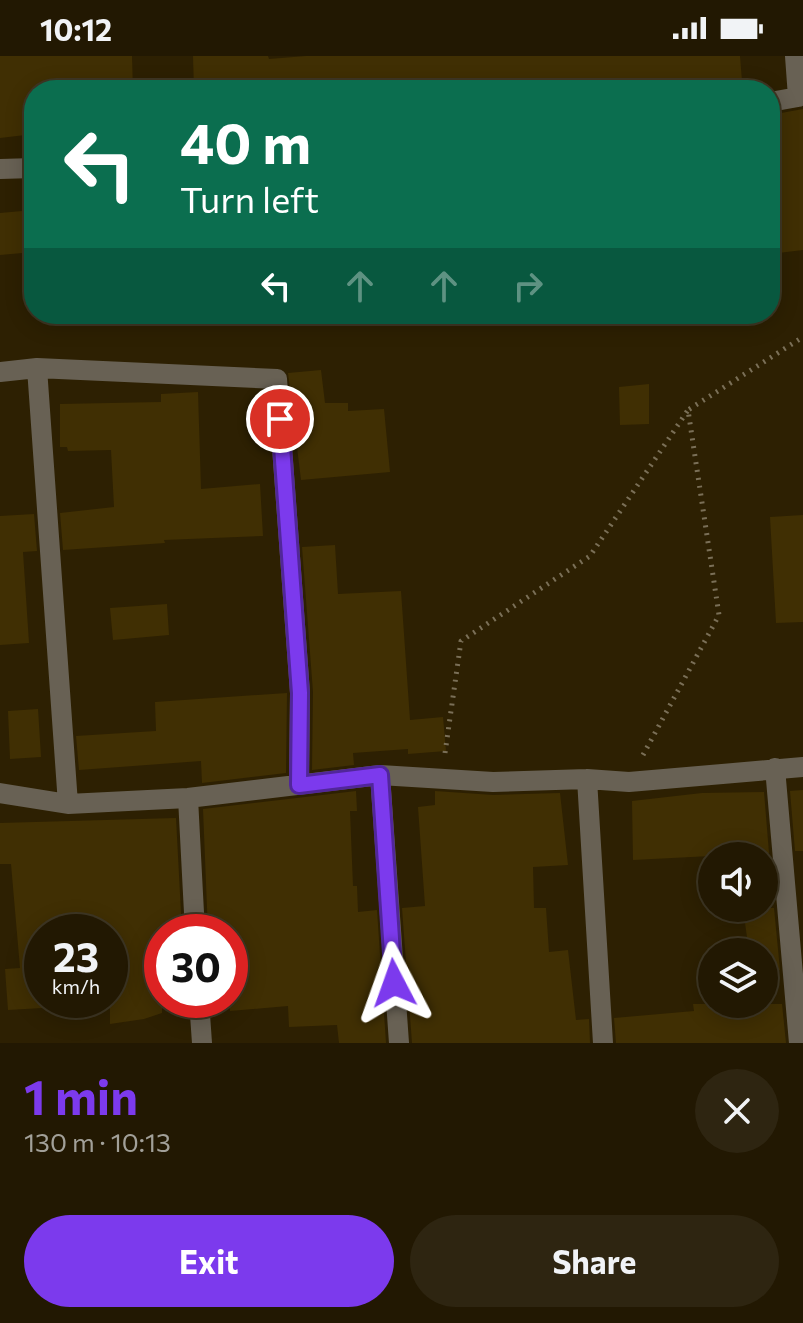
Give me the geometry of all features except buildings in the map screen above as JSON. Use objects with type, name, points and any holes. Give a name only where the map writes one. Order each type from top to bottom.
[{"type":"street","points":[[780,100],[800,97],[795,56]]},
{"type":"street","points":[[0,169],[24,168]]},
{"type":"street","points":[[37,368],[68,804]]},
{"type":"street","points":[[0,372],[37,368],[277,379],[300,693],[299,785]]},
{"type":"street","points":[[0,793],[68,804],[188,798],[380,775],[493,782],[587,779],[629,782],[803,767]]},
{"type":"street","points":[[775,768],[798,994],[799,1043]]},
{"type":"street","points":[[380,775],[399,1043]]},
{"type":"street","points":[[587,779],[603,1043]]},
{"type":"street","points":[[188,798],[194,914]]},
{"type":"street","points":[[200,1018],[202,1043]]},
{"type":"path","points":[[444,761],[461,641],[590,556],[688,410],[803,337]]},
{"type":"path","points":[[629,782],[719,615],[688,410]]},
{"type":"route","points":[[280,419],[300,693],[299,785],[380,775],[394,983]]}]
